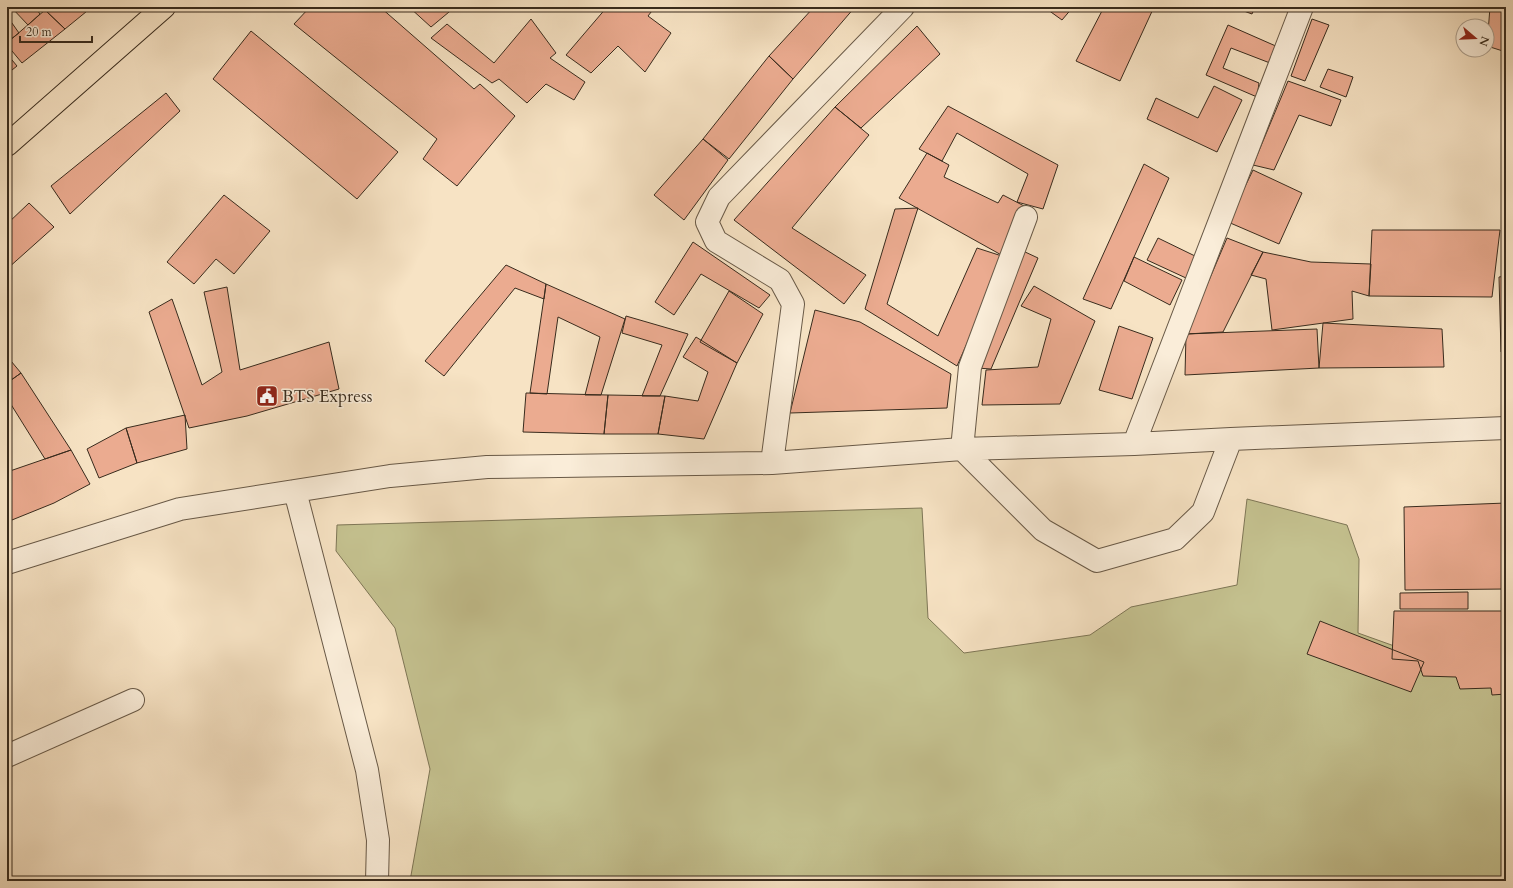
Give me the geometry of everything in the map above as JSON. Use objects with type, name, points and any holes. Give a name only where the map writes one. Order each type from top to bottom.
[{"type":"main road","points":[[7,145],[164,7]]},
{"type":"street","points":[[772,463],[793,304],[780,280],[716,241],[707,222],[719,197],[903,7]]},
{"type":"street","points":[[1134,444],[1302,7]]},
{"type":"street","points":[[962,450],[970,367],[1026,217]]},
{"type":"street","points":[[7,563],[180,509],[390,476],[487,467],[772,463],[962,450],[1506,428]]},
{"type":"street","points":[[962,450],[1043,530],[1096,560],[1175,539],[1203,512],[1231,439]]},
{"type":"street","points":[[295,491],[367,770],[378,840],[377,881]]},
{"type":"street","points":[[7,756],[133,700]]},
{"type":"shaded area","points":[[1247,499],[1347,525],[1359,559],[1358,633],[1506,686],[1506,881],[410,881],[430,769],[395,628],[336,551],[337,525],[922,508],[928,618],[964,653],[1090,635],[1131,607],[1237,585]]},
{"type":"building","points":[[11,7],[35,7],[40,14],[28,25]]},
{"type":"building","points":[[49,7],[92,7],[65,29],[45,10]]},
{"type":"building","points":[[310,7],[380,7],[474,89],[480,84],[515,116],[457,186],[423,159],[437,139],[294,24]]},
{"type":"building","points":[[409,7],[455,7],[431,27]]},
{"type":"building","points":[[607,7],[655,7],[648,16],[671,33],[645,72],[618,46],[591,73],[566,55]]},
{"type":"building","points":[[814,7],[855,7],[793,79],[769,56]]},
{"type":"building","points":[[1044,7],[1073,7],[1062,20]]},
{"type":"building","points":[[1104,7],[1154,7],[1120,81],[1076,61]]},
{"type":"building","points":[[1233,7],[1255,7],[1252,14]]},
{"type":"building","points":[[1490,7],[1506,7],[1506,52],[1495,49],[1495,18],[1489,18]]},
{"type":"building","points":[[45,10],[65,29],[22,63],[7,43]]},
{"type":"building","points":[[7,16],[19,33],[7,42]]},
{"type":"building","points":[[531,19],[556,53],[550,58],[585,82],[574,100],[546,84],[527,103],[499,79],[492,83],[431,38],[447,24],[494,63]]},
{"type":"building","points":[[1312,19],[1329,25],[1305,81],[1291,76]]},
{"type":"building","points":[[1228,25],[1278,47],[1270,63],[1231,48],[1223,68],[1259,83],[1257,97],[1206,75]]},
{"type":"building","points":[[917,26],[940,54],[861,128],[835,107]]},
{"type":"building","points":[[251,31],[398,152],[357,199],[213,79]]},
{"type":"building","points":[[7,54],[17,66],[7,74]]},
{"type":"building","points":[[769,56],[793,79],[729,159],[703,139]]},
{"type":"building","points":[[1328,69],[1353,77],[1346,97],[1320,87]]},
{"type":"building","points":[[1288,81],[1341,100],[1331,126],[1299,115],[1274,170],[1253,165]]},
{"type":"building","points":[[1214,86],[1242,100],[1217,152],[1147,119],[1156,98],[1198,118]]},
{"type":"building","points":[[166,93],[180,111],[70,214],[51,186]]},
{"type":"building","points":[[948,106],[1058,165],[1043,209],[1017,202],[1028,174],[957,133],[942,161],[919,149]]},
{"type":"building","points":[[835,107],[869,135],[792,228],[866,275],[844,304],[734,220]]},
{"type":"building","points":[[703,139],[728,160],[684,220],[654,195]]},
{"type":"building","points":[[927,153],[949,165],[944,177],[998,203],[1003,195],[1026,207],[1005,257],[899,198]]},
{"type":"building","points":[[1144,164],[1169,178],[1111,309],[1083,299]]},
{"type":"building","points":[[1253,170],[1302,193],[1279,244],[1228,222]]},
{"type":"building","points":[[224,195],[270,231],[234,274],[216,259],[194,284],[167,262]]},
{"type":"building","points":[[29,203],[54,227],[7,269],[7,224]]},
{"type":"building","points":[[918,208],[887,304],[938,336],[977,248],[1005,257],[957,366],[865,309],[895,209]]},
{"type":"building","points":[[1372,230],[1500,230],[1492,297],[1369,296]]},
{"type":"building","points":[[1158,238],[1195,256],[1186,278],[1147,260]]},
{"type":"building","points":[[1227,238],[1263,252],[1223,332],[1186,334]]},
{"type":"building","points":[[693,242],[770,295],[759,308],[701,274],[674,315],[655,302]]},
{"type":"building","points":[[1023,251],[1038,258],[991,369],[977,368]]},
{"type":"building","points":[[1263,252],[1311,262],[1371,264],[1369,296],[1352,291],[1353,319],[1272,330],[1266,279],[1251,275]]},
{"type":"building","points":[[1134,257],[1182,280],[1170,305],[1124,281]]},
{"type":"building","points":[[506,265],[546,284],[544,299],[515,288],[444,376],[425,361]]},
{"type":"building","points":[[1506,276],[1506,351],[1501,352],[1499,277]]},
{"type":"building","points":[[546,284],[625,319],[601,395],[585,395],[600,337],[558,317],[547,394],[530,393]]},
{"type":"building","points":[[1034,286],[1095,321],[1060,404],[982,405],[986,370],[1038,367],[1051,319],[1021,306]]},
{"type":"building","points":[[227,287],[240,370],[329,342],[339,389],[247,416],[189,428],[149,312],[172,299],[202,385],[222,372],[204,292]]},
{"type":"building","points":[[729,291],[763,314],[737,363],[700,342]]},
{"type":"building","points":[[815,310],[860,322],[951,374],[947,408],[790,413]]},
{"type":"building","points":[[626,316],[688,334],[660,396],[642,396],[662,345],[622,333]]},
{"type":"building","points":[[1323,323],[1442,329],[1444,367],[1319,368]]},
{"type":"building","points":[[1119,326],[1153,338],[1132,399],[1099,390]]},
{"type":"building","points":[[1317,329],[1319,368],[1185,375],[1186,334]]},
{"type":"building","points":[[696,337],[737,363],[704,439],[658,434],[665,396],[698,401],[708,372],[683,357]]},
{"type":"building","points":[[11,361],[21,373],[7,383],[7,365]]},
{"type":"building","points":[[21,373],[71,450],[45,459],[7,398],[7,383]]},
{"type":"building","points":[[526,393],[608,395],[604,434],[523,432]]},
{"type":"building","points":[[608,395],[665,396],[658,434],[604,434]]},
{"type":"building","points":[[185,415],[187,449],[137,463],[126,428]]},
{"type":"building","points":[[126,428],[137,463],[99,478],[87,449]]},
{"type":"building","points":[[71,450],[90,484],[54,503],[7,522],[7,472]]},
{"type":"building","points":[[1506,503],[1506,589],[1405,590],[1404,507]]},
{"type":"building","points":[[1468,592],[1468,609],[1400,609],[1400,593]]},
{"type":"building","points":[[1394,611],[1506,611],[1506,694],[1492,695],[1491,688],[1460,689],[1456,677],[1423,676],[1418,661],[1392,659]]},
{"type":"building","points":[[1320,621],[1424,662],[1411,692],[1307,654]]},
{"type":"place","name":"BTS Express","points":[[267,396]]}]
